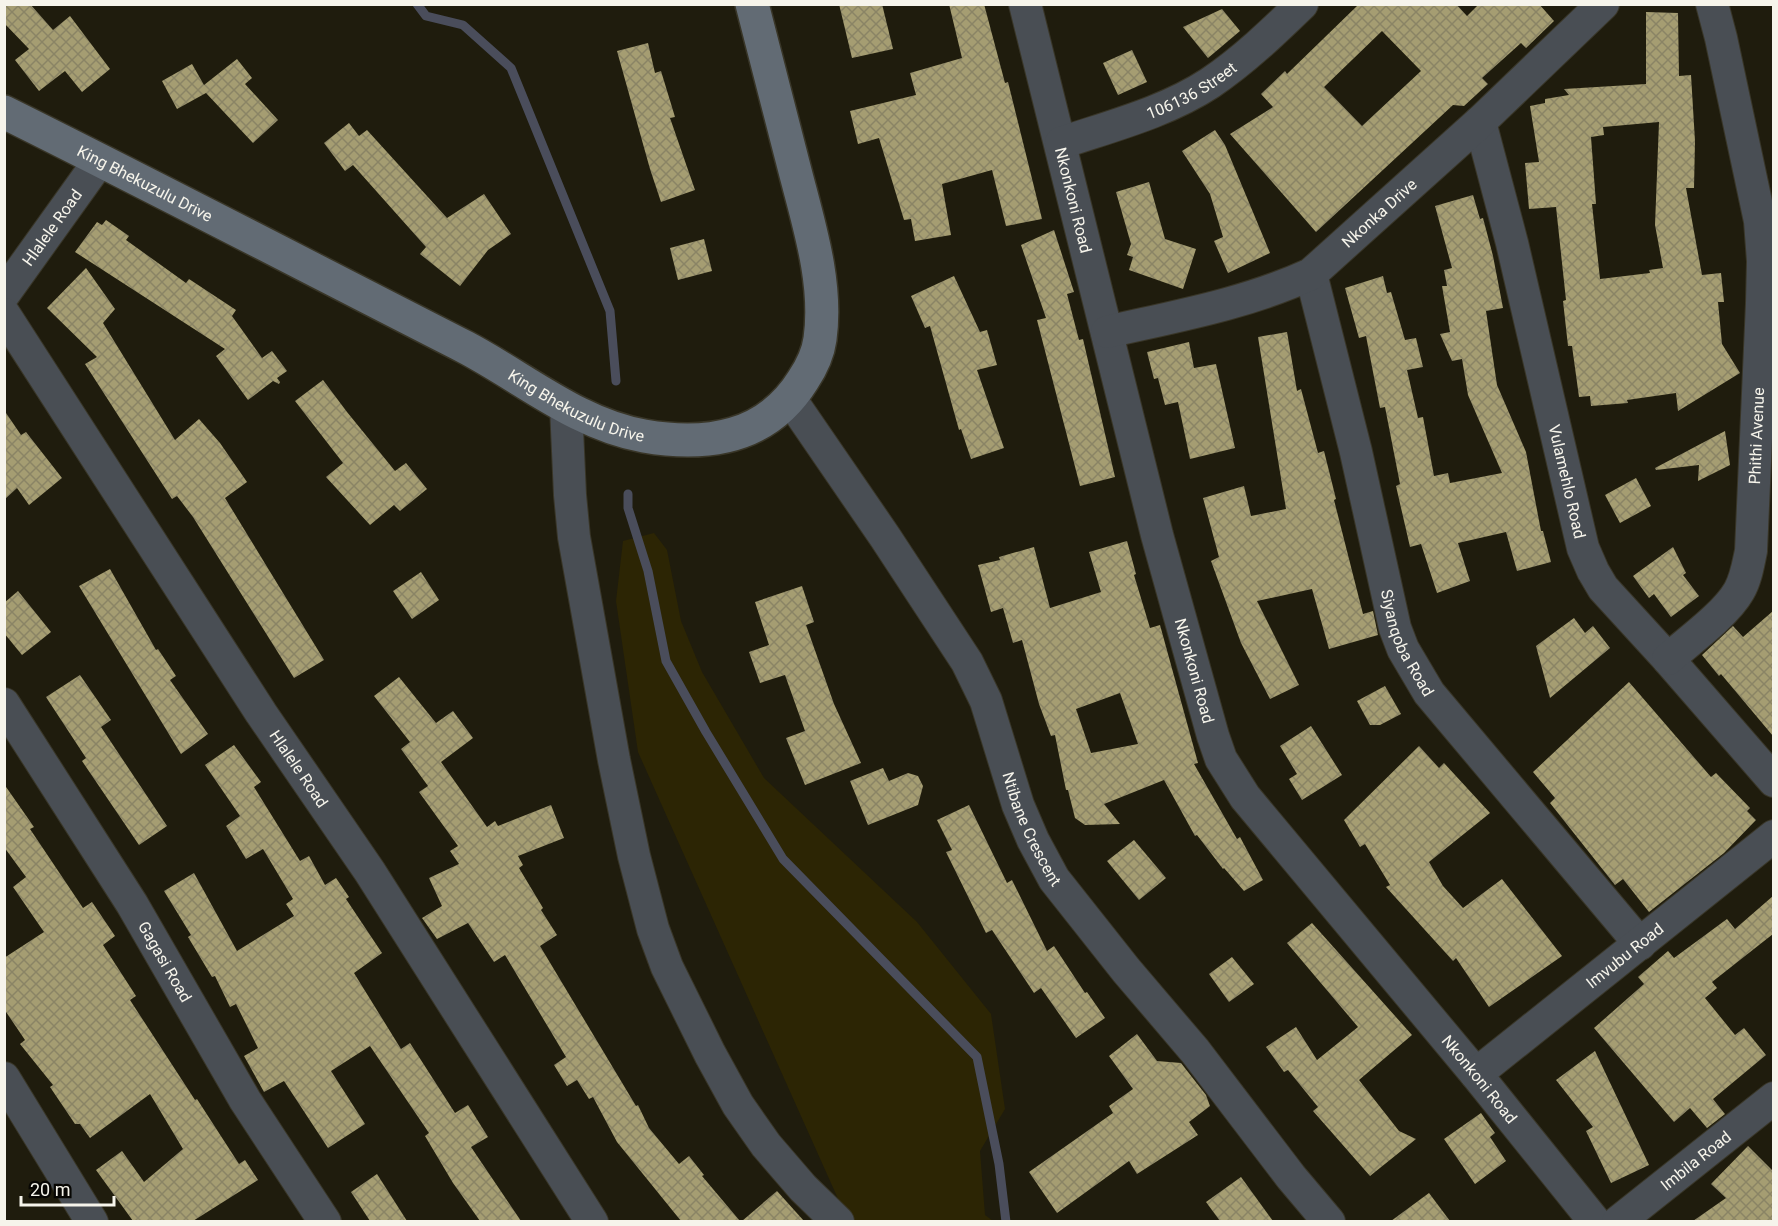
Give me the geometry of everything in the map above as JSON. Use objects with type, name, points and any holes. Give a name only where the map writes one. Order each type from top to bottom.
[{"type":"street","name":"King Bhekuzulu Drive","points":[[4,112],[489,360],[567,407],[609,427],[681,441],[714,439],[746,430],[769,418],[791,400],[812,366],[820,341],[822,304],[808,222],[752,4]]},
{"type":"street","name":"Nkonkoni Road","points":[[1025,4],[1157,535],[1221,759],[1245,797],[1476,1074],[1595,1221]]},
{"type":"street","name":"106136 Street","points":[[1060,143],[1144,115],[1200,89],[1253,50],[1302,4]]},
{"type":"street","name":"Nkonka Drive","points":[[1107,332],[1236,303],[1277,290],[1311,274],[1480,122],[1603,4]]},
{"type":"street","name":"Phithi Avenue","points":[[1668,659],[1727,607],[1738,592],[1746,574],[1751,551],[1763,261],[1760,221],[1712,4]]},
{"type":"street","name":"Vulamehlo Road","points":[[1480,122],[1512,243],[1583,548],[1593,571],[1603,588],[1668,659],[1773,782]]},
{"type":"street","name":"Hlalele Road","points":[[4,294],[100,160]]},
{"type":"street","name":"Siyanqoba Road","points":[[1311,274],[1356,452],[1395,628],[1403,649],[1429,693],[1640,944]]},
{"type":"street","name":"Hlalele Road","points":[[4,314],[261,713],[370,872],[592,1221]]},
{"type":"street","name":"Ntibane Crescent","points":[[791,400],[967,662],[986,701],[1018,805],[1033,840],[1054,879],[1195,1052],[1291,1178],[1329,1221]]},
{"type":"street","points":[[567,407],[574,537],[614,760],[634,856],[653,929],[667,967],[738,1106],[766,1145],[802,1188],[838,1221]]},
{"type":"street","name":"Gagasi Road","points":[[4,704],[132,904],[245,1100],[325,1221]]},
{"type":"street","name":"Imvubu Road","points":[[1476,1074],[1773,836]]},
{"type":"street","points":[[4,1078],[92,1221]]},
{"type":"street","name":"Imbila Road","points":[[1618,1221],[1768,1113]]},
{"type":"shaded area","points":[[654,533],[667,550],[681,621],[702,672],[764,778],[917,922],[991,1014],[1005,1109],[980,1151],[985,1215],[993,1221],[848,1221],[638,752],[616,601],[623,541]]},
{"type":"building","points":[[4,4],[30,4],[53,30],[70,16],[110,69],[82,92],[65,71],[39,91],[15,60],[29,49],[4,23]]},
{"type":"building","points":[[839,4],[882,4],[893,49],[852,58]]},
{"type":"building","points":[[949,4],[984,4],[1005,83],[1008,82],[1042,219],[1006,226],[992,170],[942,184],[951,235],[915,241],[911,219],[904,220],[879,138],[858,144],[850,111],[916,95],[910,73],[962,58]]},
{"type":"building","points":[[1356,4],[1456,4],[1467,16],[1479,4],[1539,4],[1554,21],[1526,48],[1521,43],[1482,78],[1488,84],[1464,106],[1453,105],[1316,232],[1230,134],[1273,107],[1261,94],[1285,71],[1287,74],[1357,6]],"holes":[[[1382,31],[1421,71],[1362,126],[1324,87]]]},
{"type":"building","points":[[1222,9],[1240,31],[1208,58],[1183,27]]},
{"type":"building","points":[[1646,12],[1678,13],[1679,76],[1691,75],[1695,141],[1694,188],[1686,188],[1702,275],[1721,273],[1724,302],[1718,302],[1722,344],[1740,373],[1678,411],[1676,393],[1627,400],[1628,403],[1591,406],[1590,396],[1579,397],[1572,346],[1568,346],[1563,301],[1566,300],[1556,207],[1529,209],[1525,163],[1539,162],[1530,106],[1545,103],[1545,99],[1569,95],[1564,89],[1646,84]],"holes":[[[1659,122],[1655,225],[1663,268],[1649,270],[1650,273],[1600,279],[1592,204],[1596,204],[1591,137],[1604,135],[1603,127]]]},
{"type":"building","points":[[648,43],[655,73],[661,71],[675,117],[670,118],[695,190],[661,202],[617,51]]},
{"type":"building","points":[[1132,50],[1147,82],[1118,95],[1103,63]]},
{"type":"building","points":[[237,59],[252,78],[245,84],[278,120],[253,143],[206,93],[177,109],[162,81],[192,64],[204,85]]},
{"type":"building","points":[[349,123],[359,136],[367,130],[447,218],[484,194],[511,234],[488,250],[460,286],[420,254],[426,247],[353,165],[345,171],[324,143]]},
{"type":"building","points":[[1215,130],[1225,145],[1270,253],[1228,273],[1214,241],[1223,237],[1210,194],[1182,151]]},
{"type":"building","points":[[1149,182],[1165,239],[1196,249],[1183,289],[1129,270],[1133,257],[1127,255],[1131,244],[1116,192]]},
{"type":"building","points":[[1473,195],[1480,219],[1483,218],[1503,308],[1486,311],[1497,385],[1526,452],[1541,531],[1543,531],[1551,562],[1517,571],[1506,532],[1458,543],[1470,581],[1437,593],[1421,544],[1410,547],[1396,486],[1400,484],[1385,407],[1380,408],[1366,336],[1359,338],[1345,288],[1383,276],[1387,293],[1391,292],[1405,340],[1416,338],[1423,367],[1407,370],[1418,418],[1423,417],[1434,476],[1448,473],[1450,483],[1502,473],[1468,395],[1462,359],[1452,361],[1440,334],[1450,332],[1442,286],[1447,286],[1444,270],[1452,268],[1435,206]]},
{"type":"building","points":[[106,220],[129,236],[126,240],[186,283],[189,279],[236,310],[232,316],[262,358],[272,351],[287,371],[277,378],[279,384],[273,381],[248,400],[216,356],[225,349],[75,252],[97,222],[102,225]]},
{"type":"building","points":[[1054,230],[1074,292],[1067,294],[1079,340],[1083,339],[1115,477],[1080,486],[1037,320],[1046,318],[1021,245]]},
{"type":"building","points":[[704,239],[712,271],[678,280],[670,248]]},
{"type":"building","points":[[86,268],[115,309],[103,323],[175,440],[199,419],[220,443],[247,482],[225,498],[324,660],[294,678],[193,517],[177,496],[172,499],[85,364],[97,357],[47,308]]},
{"type":"building","points":[[954,276],[980,332],[987,330],[997,365],[977,370],[1004,448],[971,459],[961,429],[959,430],[930,326],[925,328],[911,296]]},
{"type":"building","points":[[1287,332],[1297,391],[1301,389],[1318,453],[1324,451],[1363,614],[1373,611],[1378,635],[1329,649],[1312,589],[1257,601],[1299,685],[1270,699],[1241,643],[1211,561],[1219,557],[1203,498],[1244,486],[1251,516],[1286,509],[1258,337]]},
{"type":"building","points":[[1189,342],[1194,368],[1216,364],[1235,448],[1190,459],[1178,402],[1165,405],[1158,378],[1154,379],[1147,352]]},
{"type":"building","points":[[323,380],[395,471],[406,463],[427,489],[400,511],[394,505],[370,525],[326,477],[343,463],[295,401]]},
{"type":"building","points":[[4,410],[21,435],[26,432],[62,478],[29,505],[17,488],[4,500]]},
{"type":"building","points":[[1725,431],[1730,465],[1698,481],[1699,465],[1656,470],[1655,468]]},
{"type":"building","points":[[1636,478],[1651,506],[1620,523],[1605,495]]},
{"type":"building","points":[[1127,541],[1136,574],[1134,575],[1150,628],[1160,625],[1198,763],[1194,764],[1237,839],[1240,837],[1263,880],[1244,891],[1223,869],[1197,835],[1195,836],[1164,780],[1104,804],[1120,824],[1085,825],[1075,818],[1068,790],[1066,790],[1055,735],[1051,736],[1039,704],[1022,640],[1013,643],[1003,608],[991,612],[978,565],[1000,560],[999,557],[1034,547],[1050,608],[1101,592],[1089,552]],"holes":[[[1120,693],[1138,744],[1091,753],[1076,709]]]},
{"type":"building","points":[[1673,547],[1686,573],[1683,575],[1699,596],[1671,617],[1654,594],[1649,598],[1633,576]]},
{"type":"building","points":[[110,569],[156,650],[158,649],[176,676],[170,680],[208,734],[181,754],[79,586]]},
{"type":"building","points":[[421,572],[439,600],[412,619],[393,591]]},
{"type":"building","points":[[802,586],[814,622],[806,625],[834,704],[861,763],[805,785],[786,738],[805,731],[785,675],[760,683],[749,652],[769,645],[755,602]]},
{"type":"building","points":[[18,591],[51,632],[22,655],[4,633],[4,603]]},
{"type":"building","points":[[1773,611],[1773,736],[1702,655],[1733,626],[1743,637]]},
{"type":"building","points":[[1574,618],[1585,633],[1593,626],[1610,648],[1550,698],[1536,646]]},
{"type":"building","points":[[80,675],[111,720],[101,727],[167,826],[139,845],[82,761],[86,758],[46,697]]},
{"type":"building","points":[[399,677],[436,723],[453,711],[473,738],[441,762],[487,827],[495,821],[498,826],[551,805],[564,838],[518,856],[523,865],[519,868],[557,935],[540,946],[636,1106],[638,1105],[649,1128],[679,1164],[689,1156],[704,1175],[702,1176],[740,1221],[681,1221],[617,1142],[593,1097],[589,1099],[577,1080],[567,1086],[554,1065],[566,1057],[505,955],[494,962],[468,923],[437,939],[422,918],[442,906],[429,878],[459,864],[450,851],[458,846],[419,792],[428,786],[401,749],[410,742],[374,696]]},
{"type":"building","points":[[1629,682],[1711,777],[1716,773],[1750,808],[1747,811],[1756,820],[1724,853],[1649,912],[1623,879],[1615,885],[1550,803],[1555,798],[1533,772]]},
{"type":"building","points":[[1385,686],[1401,714],[1380,725],[1370,725],[1357,701]]},
{"type":"building","points":[[1311,726],[1342,775],[1302,800],[1289,779],[1297,774],[1280,746]]},
{"type":"building","points":[[234,745],[261,782],[254,787],[300,861],[309,856],[325,885],[336,878],[349,897],[346,899],[382,953],[354,973],[401,1049],[410,1043],[455,1113],[468,1105],[488,1137],[471,1147],[521,1221],[480,1221],[453,1183],[425,1136],[429,1133],[370,1046],[331,1071],[365,1124],[328,1148],[284,1081],[264,1092],[244,1056],[258,1048],[236,1004],[230,1007],[215,976],[212,977],[188,937],[191,935],[164,891],[194,873],[237,951],[294,916],[286,904],[293,899],[263,849],[246,859],[226,826],[240,816],[205,765]]},
{"type":"building","points":[[1419,746],[1439,768],[1444,763],[1490,813],[1429,862],[1443,886],[1463,908],[1502,879],[1562,956],[1489,1007],[1456,958],[1453,961],[1386,887],[1390,885],[1365,844],[1360,847],[1344,820]]},
{"type":"building","points":[[883,768],[889,781],[908,773],[918,776],[923,786],[918,805],[868,825],[850,781]]},
{"type":"building","points":[[4,784],[34,827],[30,829],[83,908],[92,902],[115,936],[103,945],[136,996],[130,1000],[239,1164],[245,1160],[258,1180],[193,1221],[133,1221],[96,1170],[122,1151],[144,1182],[183,1149],[150,1094],[90,1138],[80,1124],[75,1124],[50,1087],[53,1085],[20,1044],[25,1040],[4,1009],[4,958],[44,932],[13,887],[26,877],[4,847]]},
{"type":"building","points":[[969,805],[1007,883],[1012,880],[1047,951],[1054,946],[1085,993],[1087,992],[1105,1018],[1076,1038],[1041,988],[1034,993],[992,930],[986,933],[946,852],[952,850],[937,820]]},
{"type":"building","points":[[1134,840],[1166,878],[1139,900],[1107,861]]},
{"type":"building","points":[[1773,896],[1773,934],[1712,982],[1717,988],[1705,998],[1735,1035],[1744,1028],[1766,1055],[1713,1099],[1725,1114],[1707,1128],[1690,1108],[1674,1122],[1594,1028],[1644,984],[1638,977],[1668,951],[1674,958],[1727,919],[1735,929]]},
{"type":"building","points":[[1312,923],[1412,1035],[1359,1080],[1399,1131],[1416,1139],[1370,1176],[1313,1111],[1318,1107],[1288,1070],[1284,1072],[1266,1047],[1296,1027],[1317,1060],[1358,1027],[1287,943]]},
{"type":"building","points":[[1232,957],[1254,984],[1229,1002],[1209,974]]},
{"type":"building","points":[[1137,1034],[1157,1061],[1181,1063],[1206,1095],[1210,1106],[1189,1122],[1198,1135],[1137,1174],[1129,1161],[1057,1213],[1029,1172],[1113,1113],[1109,1106],[1133,1089],[1109,1056]]},
{"type":"building","points":[[1595,1051],[1649,1165],[1611,1183],[1586,1131],[1593,1127],[1556,1080]]},
{"type":"building","points":[[1481,1113],[1495,1133],[1490,1137],[1506,1161],[1475,1184],[1444,1139]]},
{"type":"building","points":[[1748,1146],[1773,1171],[1773,1221],[1693,1221],[1726,1198],[1711,1184]]},
{"type":"building","points":[[377,1174],[407,1221],[370,1221],[351,1192]]},
{"type":"building","points":[[1241,1177],[1273,1221],[1220,1221],[1206,1202]]},
{"type":"building","points":[[777,1191],[804,1221],[742,1221]]},
{"type":"building","points":[[1429,1193],[1450,1221],[1391,1221]]},
{"type":"waterway","points":[[417,4],[426,16],[463,25],[511,68],[610,311],[616,381]]},
{"type":"waterway","points":[[628,494],[628,508],[648,571],[666,661],[783,859],[977,1057],[999,1164],[1006,1222]]}]
